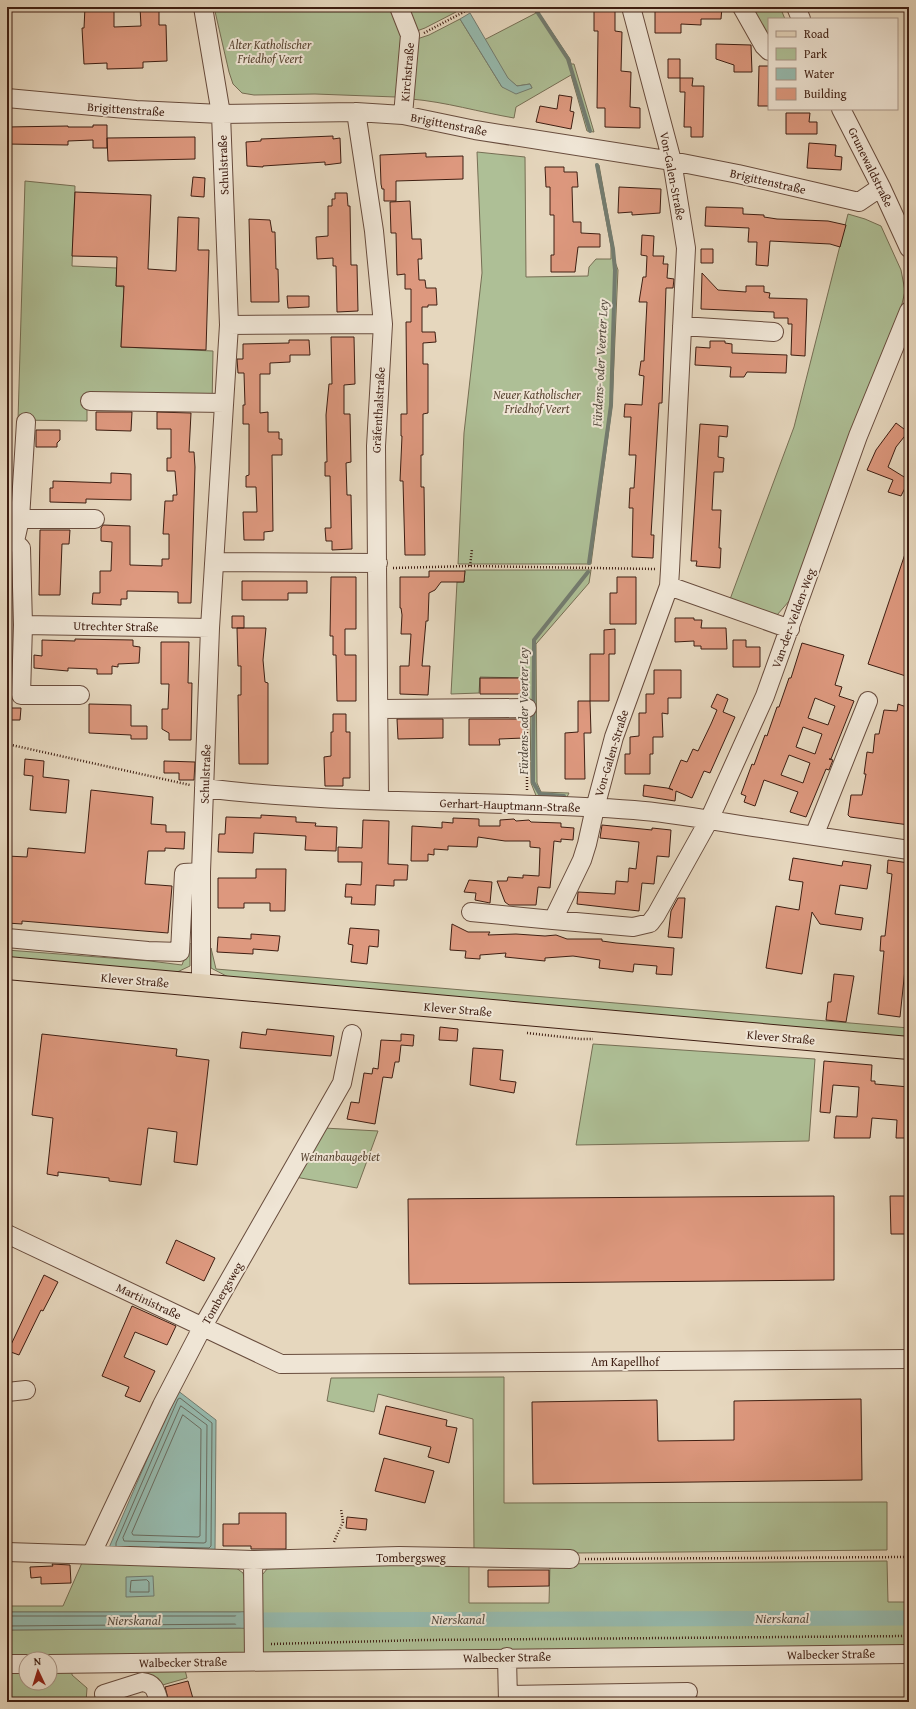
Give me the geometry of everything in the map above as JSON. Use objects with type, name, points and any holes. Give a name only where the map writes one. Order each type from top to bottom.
[{"type":"main road","name":"Klever Straße","points":[[7,968],[909,1048]]},
{"type":"street","name":"Schulstraße","points":[[201,986],[204,788],[210,628],[229,325],[221,114],[203,7]]},
{"type":"street","name":"Kirchstraße","points":[[398,7],[410,35],[403,115]]},
{"type":"street","name":"Von-Galen-Straße","points":[[553,920],[582,860],[614,737],[669,578],[686,248],[672,161],[631,7]]},
{"type":"street","points":[[742,7],[764,46],[768,50]]},
{"type":"street","points":[[796,7],[802,18]]},
{"type":"street","name":"Brigittenstraße","points":[[7,98],[136,110],[221,114],[356,112],[403,115],[475,130],[672,161],[738,174],[859,202],[881,187]]},
{"type":"street","name":"Grunewaldstraße","points":[[842,110],[881,187],[909,248]]},
{"type":"street","name":"Gräfenthalstraße","points":[[356,112],[374,231],[383,324],[376,446],[380,709],[379,800]]},
{"type":"street","name":"Van-der-Velden-Weg","points":[[553,920],[633,927],[650,923],[656,915],[709,820],[765,696],[858,436],[909,310]]},
{"type":"street","points":[[229,325],[383,324]]},
{"type":"street","points":[[682,326],[774,332]]},
{"type":"street","points":[[90,401],[224,403]]},
{"type":"street","points":[[26,422],[20,519],[11,538],[21,548],[23,625],[21,695],[80,695]]},
{"type":"street","points":[[20,519],[95,519]]},
{"type":"street","points":[[214,562],[377,566]]},
{"type":"street","points":[[669,578],[790,629]]},
{"type":"street","name":"Utrechter Straße","points":[[23,625],[210,628]]},
{"type":"street","points":[[814,836],[868,701]]},
{"type":"street","points":[[380,709],[527,708]]},
{"type":"street","name":"Gerhart-Hauptmann-Straße","points":[[204,788],[248,794],[636,810],[909,850]]},
{"type":"street","points":[[7,938],[148,951],[180,952],[184,873],[202,872]]},
{"type":"street","points":[[471,912],[553,920]]},
{"type":"street","name":"Tombergsweg","points":[[92,1554],[162,1405],[203,1326],[342,1084],[352,1034]]},
{"type":"street","name":"Martinistraße","points":[[7,1234],[282,1364],[340,1364]]},
{"type":"street","name":"Am Kapellhof","points":[[340,1364],[909,1359]]},
{"type":"street","points":[[7,1392],[26,1390]]},
{"type":"street","name":"Tombergsweg","points":[[7,1552],[253,1560],[399,1556],[570,1559]]},
{"type":"street","points":[[253,1560],[254,1647]]},
{"type":"street","name":"Walbecker Straße","points":[[58,1664],[105,1663],[254,1647],[507,1657],[909,1654]]},
{"type":"street","points":[[507,1657],[508,1698],[688,1692]]},
{"type":"street","points":[[105,1663],[104,1698],[142,1682],[148,1682],[154,1687],[160,1702]]},
{"type":"street","points":[[7,1664],[18,1664]]},
{"type":"path","points":[[410,35],[419,36],[473,7]]},
{"type":"path","points":[[470,566],[472,549]]},
{"type":"path","points":[[377,566],[604,567],[669,578]]},
{"type":"path","points":[[527,708],[527,805]]},
{"type":"path","points":[[7,744],[204,788]]},
{"type":"path","points":[[319,1558],[336,1540],[343,1522],[341,1509]]},
{"type":"path","points":[[570,1559],[909,1557]]},
{"type":"path","points":[[254,1647],[281,1643],[423,1640],[909,1636]]},
{"type":"green space","name":"Alter Katholischer Friedhof Veert","points":[[214,7],[392,7],[401,35],[396,97],[315,94],[254,95],[242,93],[233,84],[229,72]]},
{"type":"green space","points":[[416,7],[454,7],[456,12],[414,32],[409,10]]},
{"type":"green space","points":[[532,7],[535,7],[570,59],[571,64],[574,64],[594,132],[587,131],[571,75],[516,107],[514,118],[424,100],[411,99],[414,40],[429,35],[460,19],[502,87],[532,88],[530,84],[517,86],[507,78],[484,40],[536,13]]},
{"type":"green space","points":[[748,7],[780,7],[785,18],[768,18],[768,37]]},
{"type":"green space","name":"Neuer Katholischer Friedhof Veert","points":[[477,152],[525,157],[526,277],[588,276],[589,267],[596,259],[611,259],[611,247],[596,165],[599,165],[614,249],[614,259],[618,270],[612,406],[591,564],[458,564],[464,433],[482,273]]},
{"type":"green space","points":[[25,181],[75,186],[72,266],[117,268],[116,286],[124,287],[121,347],[213,351],[212,407],[87,405],[87,421],[18,420]]},
{"type":"green space","points":[[848,214],[881,226],[901,270],[905,291],[899,317],[790,600],[777,615],[763,613],[729,602],[794,427]]},
{"type":"green space","points":[[465,570],[591,570],[589,583],[536,644],[537,783],[541,792],[569,793],[566,799],[537,798],[531,783],[530,705],[525,705],[524,678],[480,677],[479,693],[451,694],[457,582],[464,582]]},
{"type":"green space","points":[[190,943],[190,966],[173,974],[7,961],[7,950],[150,961],[182,965]]},
{"type":"green space","points":[[211,948],[216,969],[909,1028],[909,1038],[234,980],[211,968]]},
{"type":"green space","points":[[593,1044],[815,1059],[809,1141],[576,1145]]},
{"type":"green space","name":"Weinanbaugebiet","points":[[324,1128],[378,1131],[357,1188],[295,1177]]},
{"type":"green space","points":[[504,1377],[504,1503],[887,1502],[887,1550],[474,1554],[473,1419],[378,1394],[374,1412],[327,1401],[331,1378]]},
{"type":"green space","points":[[85,1556],[235,1567],[243,1573],[246,1584],[247,1612],[7,1612],[7,1606],[63,1606]]},
{"type":"green space","points":[[887,1561],[888,1602],[909,1602],[909,1647],[258,1653],[258,1580],[272,1563],[469,1564],[469,1603],[549,1603],[550,1564]]},
{"type":"green space","points":[[247,1628],[246,1653],[58,1656],[58,1651],[18,1651],[18,1657],[7,1657],[7,1630]]},
{"type":"green space","points":[[185,1670],[187,1678],[159,1686],[144,1678],[144,1671]]},
{"type":"green space","points":[[7,1671],[18,1671],[18,1691],[58,1691],[58,1671],[72,1671],[72,1675],[87,1688],[86,1702],[12,1702],[7,1699]]},
{"type":"water","points":[[470,13],[508,78],[517,86],[530,84],[532,88],[516,94],[502,87],[460,19]]},
{"type":"water","points":[[177,1390],[216,1420],[215,1552],[108,1550]]},
{"type":"water","points":[[153,1576],[154,1596],[126,1597],[126,1577]]},
{"type":"water","points":[[7,1612],[247,1612],[247,1628],[7,1630]]},
{"type":"building","points":[[85,7],[114,7],[114,27],[141,26],[140,7],[159,7],[159,25],[166,25],[167,61],[143,62],[143,68],[107,69],[107,63],[84,64],[82,28],[84,28]]},
{"type":"building","points":[[594,7],[615,7],[615,31],[622,32],[621,71],[631,72],[630,107],[640,108],[640,128],[605,127],[605,108],[597,108],[598,31],[594,31]]},
{"type":"building","points":[[722,7],[721,19],[701,19],[701,25],[681,24],[681,33],[655,33],[655,8]]},
{"type":"building","points":[[716,44],[751,45],[752,72],[734,72],[734,65],[716,59]]},
{"type":"building","points":[[668,59],[680,59],[680,78],[668,78]]},
{"type":"building","points":[[759,66],[768,66],[768,106],[758,106]]},
{"type":"building","points":[[680,78],[693,78],[692,86],[704,86],[703,137],[691,137],[691,127],[684,127],[685,92],[680,92]]},
{"type":"building","points":[[559,95],[572,97],[570,111],[574,112],[571,129],[536,122],[540,106],[557,109]]},
{"type":"building","points":[[786,113],[810,113],[809,122],[817,122],[817,134],[786,134]]},
{"type":"building","points":[[93,125],[107,125],[107,148],[93,148],[93,140],[68,141],[68,145],[7,144],[7,127],[93,127]]},
{"type":"building","points":[[333,136],[333,139],[340,138],[341,163],[325,165],[325,162],[263,167],[247,166],[246,142],[261,141],[261,139]]},
{"type":"building","points":[[195,137],[195,159],[108,161],[107,138]]},
{"type":"building","points":[[809,143],[836,145],[835,156],[842,157],[841,170],[807,168]]},
{"type":"building","points":[[426,153],[426,157],[463,156],[463,179],[396,181],[396,201],[384,201],[384,189],[382,189],[381,184],[380,155]]},
{"type":"building","points":[[545,167],[564,167],[564,172],[577,172],[578,187],[572,187],[573,222],[581,222],[581,233],[600,234],[600,247],[578,247],[575,272],[551,272],[551,255],[554,255],[554,215],[550,215],[550,187],[546,187]]},
{"type":"building","points":[[193,177],[205,178],[204,197],[191,196]]},
{"type":"building","points":[[619,187],[661,189],[660,213],[632,215],[632,212],[618,213]]},
{"type":"building","points":[[75,192],[151,195],[148,269],[176,271],[178,217],[199,218],[198,250],[209,250],[206,350],[121,347],[124,286],[116,286],[117,257],[72,256]]},
{"type":"building","points":[[335,193],[347,193],[348,206],[350,206],[351,265],[357,265],[358,311],[337,312],[336,266],[333,266],[333,258],[317,259],[316,237],[328,236],[328,206],[332,206],[332,199],[335,199]]},
{"type":"building","points":[[410,201],[412,239],[421,239],[422,259],[418,259],[419,280],[425,280],[426,288],[436,288],[437,305],[422,307],[422,332],[435,332],[436,342],[423,343],[423,364],[428,364],[428,413],[423,414],[423,455],[421,455],[421,487],[424,487],[425,555],[405,555],[403,481],[400,481],[402,436],[401,414],[407,414],[406,322],[411,322],[411,289],[405,289],[405,274],[397,275],[396,233],[391,233],[390,202]]},
{"type":"building","points":[[706,207],[743,208],[743,214],[764,215],[764,217],[777,219],[828,221],[846,225],[840,247],[830,244],[770,241],[768,266],[756,265],[757,242],[748,242],[749,228],[705,226]]},
{"type":"building","points":[[249,219],[270,220],[272,232],[275,232],[279,302],[251,302]]},
{"type":"building","points":[[642,235],[654,236],[653,256],[664,256],[663,264],[668,264],[667,278],[674,279],[673,288],[666,288],[662,403],[659,403],[651,535],[654,535],[653,558],[632,557],[633,508],[629,508],[630,488],[634,488],[636,455],[629,455],[631,417],[624,417],[625,404],[642,405],[644,376],[639,375],[641,361],[644,361],[647,302],[639,302],[643,277],[646,277],[647,256],[641,255]]},
{"type":"building","points":[[701,249],[713,249],[713,263],[701,263]]},
{"type":"building","points":[[702,273],[718,290],[746,292],[746,286],[764,286],[764,292],[770,293],[769,298],[807,299],[805,356],[791,355],[792,324],[788,324],[788,318],[774,318],[774,312],[701,309]]},
{"type":"building","points":[[287,296],[309,296],[309,307],[288,308]]},
{"type":"building","points":[[331,337],[354,337],[355,384],[344,385],[344,414],[350,414],[351,462],[346,463],[347,495],[351,495],[352,549],[332,550],[332,541],[326,541],[325,528],[331,528],[330,476],[325,476],[325,462],[327,462],[326,415],[329,384],[332,384]]},
{"type":"building","points":[[289,340],[309,340],[310,355],[290,355],[290,362],[270,363],[270,374],[260,374],[260,413],[268,412],[268,432],[279,432],[279,439],[282,439],[282,455],[272,455],[273,531],[264,532],[264,540],[244,540],[243,512],[257,512],[256,487],[246,487],[246,476],[249,475],[249,424],[243,424],[243,405],[245,405],[244,373],[238,373],[237,359],[243,359],[243,344],[289,343]]},
{"type":"building","points":[[710,341],[725,341],[725,343],[732,344],[732,353],[787,355],[786,373],[747,372],[744,377],[730,377],[731,367],[695,365],[696,347],[710,348]]},
{"type":"building","points":[[96,412],[132,412],[131,431],[96,430]]},
{"type":"building","points":[[157,412],[191,413],[189,452],[194,452],[195,467],[191,603],[178,603],[178,592],[127,591],[127,599],[121,599],[121,605],[92,604],[93,593],[100,593],[100,571],[111,571],[112,542],[101,541],[101,528],[103,525],[130,526],[130,565],[162,566],[162,559],[169,559],[169,534],[163,534],[165,501],[173,501],[173,495],[177,495],[175,471],[167,471],[167,458],[171,458],[171,429],[157,429]]},
{"type":"building","points":[[896,423],[908,432],[896,447],[888,467],[909,480],[901,496],[888,492],[893,480],[867,470],[876,450]]},
{"type":"building","points":[[700,424],[728,426],[727,437],[719,436],[718,457],[724,458],[723,472],[714,472],[712,510],[721,510],[719,548],[721,548],[720,568],[696,566],[697,561],[691,561]]},
{"type":"building","points":[[36,430],[60,430],[60,440],[57,443],[57,447],[36,447]]},
{"type":"building","points":[[111,473],[131,474],[131,500],[86,499],[86,503],[50,502],[50,488],[53,488],[53,481],[111,483]]},
{"type":"building","points":[[40,530],[70,530],[69,544],[62,544],[60,595],[39,595]]},
{"type":"building","points":[[907,548],[909,548],[909,677],[868,664]]},
{"type":"building","points":[[429,571],[465,571],[464,582],[441,582],[435,590],[429,593],[428,621],[426,621],[422,666],[430,666],[428,695],[400,694],[400,666],[409,666],[411,634],[401,634],[402,615],[400,608],[400,577],[429,577]]},
{"type":"building","points":[[331,577],[356,577],[356,629],[345,629],[345,655],[356,655],[356,701],[337,701],[336,655],[333,655],[333,636],[330,636]]},
{"type":"building","points":[[617,577],[636,577],[636,624],[610,624],[610,593],[617,593]]},
{"type":"building","points":[[242,581],[307,581],[307,593],[288,593],[288,600],[242,600]]},
{"type":"building","points":[[232,616],[244,616],[244,628],[232,628]]},
{"type":"building","points":[[675,618],[694,618],[694,620],[702,620],[701,628],[726,628],[727,649],[701,649],[701,646],[694,646],[694,641],[675,642]]},
{"type":"building","points":[[237,628],[266,628],[263,660],[265,682],[268,683],[268,764],[239,764],[238,695],[241,695],[241,666],[238,666]]},
{"type":"building","points":[[615,629],[615,654],[609,654],[609,701],[590,701],[590,654],[604,654],[604,630]]},
{"type":"building","points":[[75,639],[133,640],[133,646],[140,647],[139,663],[118,664],[118,667],[112,666],[112,674],[97,674],[97,669],[68,668],[68,671],[34,668],[34,655],[42,656],[42,640],[75,641]]},
{"type":"building","points":[[733,640],[746,640],[746,647],[760,647],[760,667],[733,667]]},
{"type":"building","points":[[161,642],[189,642],[188,683],[192,683],[191,740],[169,740],[169,733],[162,729],[162,709],[168,709],[169,684],[161,684]]},
{"type":"building","points":[[802,643],[844,655],[835,685],[842,687],[839,696],[854,701],[831,759],[829,759],[833,760],[829,770],[826,769],[806,817],[790,812],[798,792],[764,780],[755,806],[744,802],[746,796],[741,794],[752,764],[754,765],[765,735],[767,736],[777,707],[779,707],[789,678],[791,678]],"holes":[[[815,698],[835,706],[828,725],[808,718]],[[803,727],[822,734],[815,754],[796,747]],[[789,755],[810,763],[803,783],[781,775]]]},
{"type":"building","points":[[654,670],[681,670],[681,698],[668,698],[668,714],[662,713],[663,737],[653,737],[653,754],[650,754],[650,774],[625,774],[625,754],[630,754],[630,737],[639,736],[639,713],[646,713],[646,694],[654,694]]},
{"type":"building","points":[[480,678],[523,678],[523,694],[480,694]]},
{"type":"building","points":[[717,694],[728,699],[723,712],[735,717],[710,773],[704,771],[692,798],[676,791],[675,801],[643,796],[644,785],[673,790],[669,788],[681,760],[687,762],[693,749],[698,751],[711,724],[717,710],[711,707]]},
{"type":"building","points":[[578,701],[590,701],[591,733],[584,733],[585,779],[565,779],[565,733],[578,732]]},
{"type":"building","points":[[89,704],[131,705],[131,726],[147,726],[147,739],[131,739],[131,735],[89,733]]},
{"type":"building","points":[[898,704],[909,708],[909,825],[850,817],[848,815],[851,795],[862,795],[866,774],[864,774],[867,752],[873,753],[875,734],[879,734],[884,710],[897,711]]},
{"type":"building","points":[[7,708],[21,708],[20,720],[7,720]]},
{"type":"building","points":[[333,714],[346,714],[346,732],[350,732],[350,778],[343,778],[343,786],[325,786],[324,757],[331,756]]},
{"type":"building","points":[[397,719],[443,719],[443,738],[398,739]]},
{"type":"building","points":[[469,719],[524,719],[524,738],[499,739],[500,745],[469,745]]},
{"type":"building","points":[[25,759],[44,761],[43,777],[69,780],[66,813],[30,810],[33,776],[24,775]]},
{"type":"building","points":[[164,761],[195,762],[194,780],[179,780],[179,773],[164,773]]},
{"type":"building","points":[[91,790],[153,797],[151,824],[166,825],[166,832],[185,832],[184,849],[165,848],[165,851],[148,851],[145,884],[172,886],[168,933],[22,921],[22,924],[7,923],[7,856],[27,857],[28,848],[85,853]]},
{"type":"building","points":[[261,815],[296,817],[296,822],[316,823],[315,826],[337,827],[336,851],[305,850],[306,836],[254,833],[253,853],[218,852],[219,834],[225,834],[226,817],[261,818]]},
{"type":"building","points":[[453,818],[479,819],[479,826],[500,826],[500,820],[514,819],[516,821],[529,820],[531,822],[561,823],[561,827],[574,828],[573,840],[561,839],[561,842],[554,841],[550,888],[538,887],[536,905],[509,905],[505,902],[497,881],[507,881],[508,877],[523,878],[523,875],[539,876],[540,848],[530,847],[530,841],[505,841],[478,837],[477,847],[448,846],[448,850],[434,849],[434,855],[428,854],[428,861],[411,861],[412,826],[442,828],[442,822],[453,823]]},
{"type":"building","points":[[363,820],[389,821],[388,864],[408,865],[407,880],[394,880],[394,886],[376,885],[375,905],[351,904],[352,897],[345,897],[346,884],[361,885],[362,862],[338,862],[338,847],[362,848]]},
{"type":"building","points":[[602,825],[652,830],[652,828],[671,830],[669,857],[657,856],[654,884],[642,883],[639,911],[577,904],[578,892],[615,894],[616,881],[628,882],[629,868],[636,869],[639,842],[600,838]]},
{"type":"building","points":[[793,858],[842,866],[843,861],[871,865],[867,889],[840,885],[835,914],[863,918],[861,930],[820,924],[812,912],[802,974],[766,968],[776,906],[799,910],[803,882],[789,880]]},
{"type":"building","points":[[888,860],[909,863],[909,931],[900,1017],[878,1014],[884,951],[880,951],[881,936],[885,936],[892,874],[887,873]]},
{"type":"building","points":[[256,869],[286,869],[285,911],[270,911],[270,903],[244,903],[244,908],[218,908],[218,878],[256,878]]},
{"type":"building","points":[[469,880],[492,882],[490,903],[475,900],[476,893],[464,892]]},
{"type":"building","points":[[678,898],[685,898],[682,938],[668,937],[671,911]]},
{"type":"building","points":[[452,924],[468,932],[490,932],[488,935],[556,935],[567,939],[602,939],[602,941],[616,943],[674,948],[672,975],[656,974],[657,966],[634,964],[633,972],[599,968],[600,960],[573,956],[545,958],[545,961],[505,957],[506,953],[480,955],[480,959],[465,958],[466,951],[450,950]]},
{"type":"building","points":[[350,928],[379,930],[378,947],[369,946],[367,964],[351,962],[353,945],[348,944]]},
{"type":"building","points":[[251,934],[280,936],[278,951],[253,949],[253,954],[217,952],[218,937],[251,939]]},
{"type":"building","points":[[834,974],[854,976],[846,1022],[826,1020],[828,1002],[831,1002]]},
{"type":"building","points":[[440,1027],[458,1029],[457,1041],[439,1040]]},
{"type":"building","points":[[267,1029],[334,1036],[331,1056],[240,1048],[242,1032],[266,1035]]},
{"type":"building","points":[[42,1034],[177,1049],[176,1056],[209,1060],[197,1165],[174,1162],[177,1132],[148,1128],[141,1185],[109,1181],[109,1178],[58,1172],[58,1176],[47,1174],[53,1118],[32,1115]]},
{"type":"building","points":[[401,1034],[414,1035],[413,1046],[401,1045],[399,1062],[395,1062],[392,1078],[383,1077],[375,1124],[347,1119],[351,1102],[359,1103],[364,1073],[372,1074],[373,1068],[378,1069],[381,1040],[401,1041]]},
{"type":"building","points":[[473,1048],[503,1050],[500,1080],[516,1082],[514,1093],[470,1085]]},
{"type":"building","points":[[824,1061],[872,1065],[871,1081],[875,1081],[875,1084],[909,1087],[908,1138],[896,1138],[897,1120],[872,1118],[870,1138],[834,1138],[836,1116],[857,1117],[859,1087],[833,1085],[830,1113],[820,1112]]},
{"type":"building","points":[[834,1196],[834,1280],[409,1284],[408,1199]]},
{"type":"building","points":[[890,1196],[909,1196],[909,1234],[891,1234]]},
{"type":"building","points":[[176,1240],[215,1258],[204,1281],[166,1263]]},
{"type":"building","points":[[44,1275],[58,1282],[43,1311],[41,1310],[19,1355],[8,1351]]},
{"type":"building","points":[[132,1306],[176,1326],[167,1345],[135,1332],[124,1357],[155,1371],[140,1402],[125,1396],[129,1387],[102,1376]]},
{"type":"building","points":[[861,1399],[862,1480],[533,1484],[532,1402],[657,1400],[658,1441],[734,1440],[734,1401]]},
{"type":"building","points":[[386,1406],[447,1420],[446,1426],[457,1428],[449,1463],[428,1457],[431,1447],[379,1434]]},
{"type":"building","points":[[384,1458],[434,1471],[425,1503],[375,1491]]},
{"type":"building","points":[[239,1513],[286,1513],[286,1549],[251,1549],[251,1546],[223,1546],[223,1524],[239,1524]]},
{"type":"building","points":[[347,1517],[367,1519],[366,1530],[346,1528]]},
{"type":"building","points":[[52,1564],[70,1565],[71,1583],[41,1584],[41,1577],[31,1578],[30,1567],[53,1566]]},
{"type":"building","points":[[488,1570],[549,1570],[549,1586],[488,1587]]},
{"type":"building","points":[[188,1681],[194,1702],[169,1702],[165,1687]]},
{"type":"waterway","name":"Fürdens- oder Veerter Ley","points":[[534,7],[568,59],[590,131]]},
{"type":"waterway","name":"Fürdens- oder Veerter Ley","points":[[589,563],[611,405],[615,270],[613,249],[597,165]]},
{"type":"waterway","name":"Fürdens- oder Veerter Ley","points":[[564,796],[540,794],[533,782],[534,640],[588,572]]},
{"type":"waterway","name":"Nierskanal","points":[[242,1620],[909,1618]]}]
